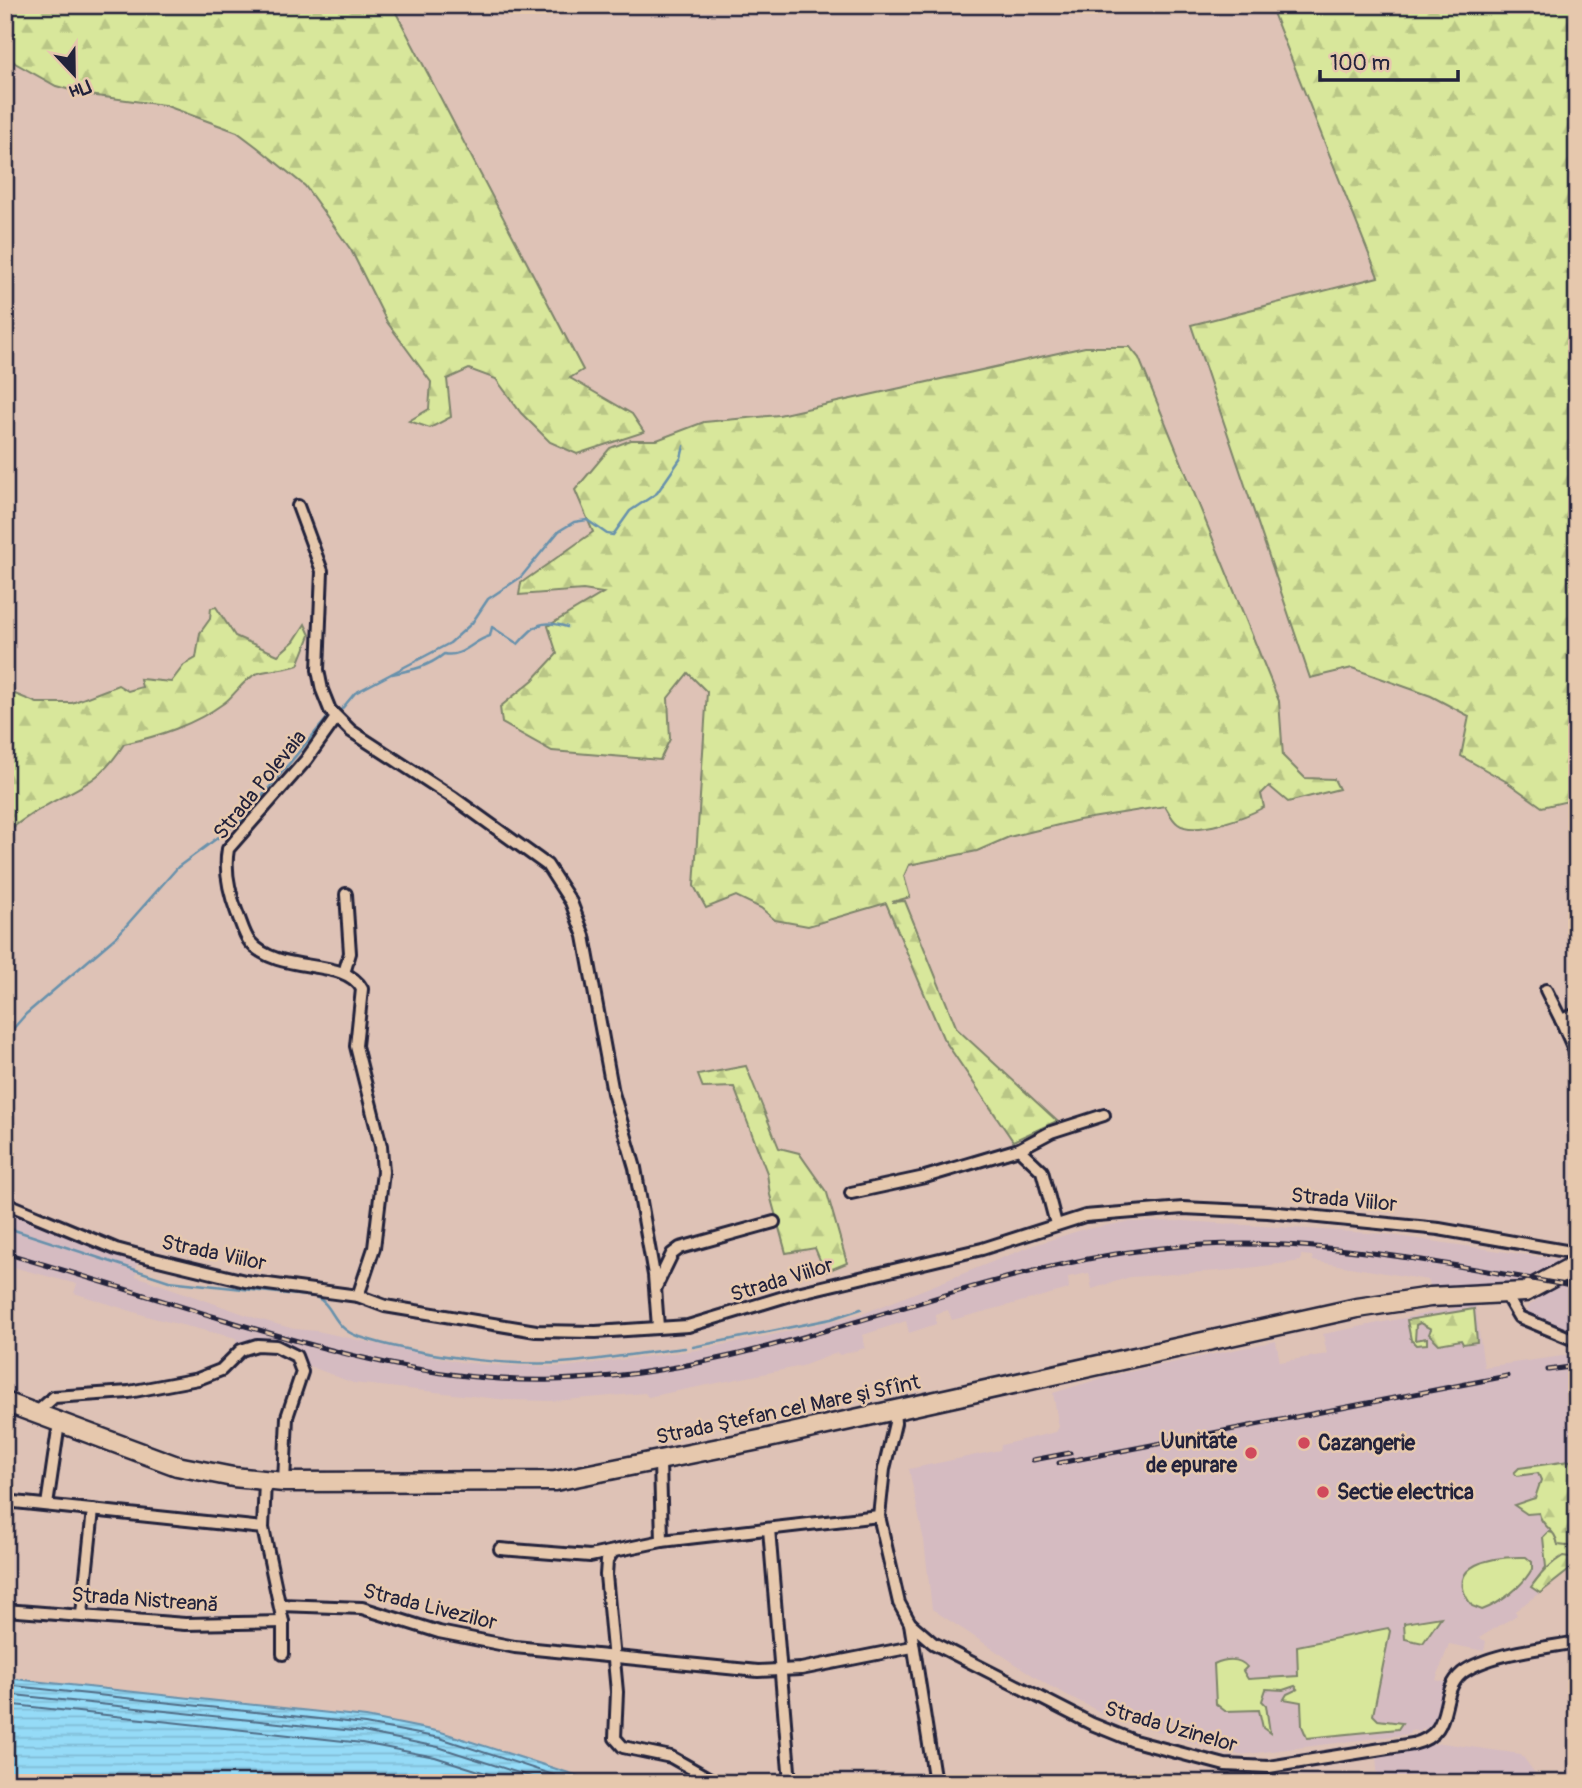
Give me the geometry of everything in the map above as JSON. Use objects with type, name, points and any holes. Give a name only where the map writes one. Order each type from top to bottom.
[{"type":"main road","name":"Strada Ştefan cel Mare şi Sfînt","points":[[5,1402],[177,1466],[265,1481],[536,1483],[579,1478],[660,1462],[1357,1308],[1430,1297],[1506,1295],[1532,1291],[1577,1264]]},
{"type":"street","points":[[298,506],[322,571],[320,681],[336,718],[547,865],[571,902],[584,936],[613,1093],[635,1168],[655,1290],[658,1326]]},
{"type":"street","name":"Strada Polevaia","points":[[336,718],[306,760],[228,849],[226,863],[232,899],[249,941],[269,956],[291,964],[344,973]]},
{"type":"street","points":[[346,894],[350,945],[344,973],[362,989],[356,1046],[383,1162],[374,1248],[358,1296]]},
{"type":"street","points":[[1546,990],[1577,1056]]},
{"type":"street","points":[[1561,1020],[1577,1014]]},
{"type":"street","points":[[851,1193],[925,1177],[1019,1149],[1051,1132],[1104,1115]]},
{"type":"street","points":[[1019,1149],[1042,1171],[1056,1224]]},
{"type":"street","name":"Strada Viilor","points":[[5,1203],[116,1249],[175,1265],[245,1281],[358,1296],[385,1306],[536,1331],[596,1332],[712,1322],[797,1293],[982,1249],[1056,1224],[1102,1213],[1210,1208],[1439,1228],[1577,1253]]},
{"type":"street","points":[[655,1290],[672,1254],[680,1248],[774,1222]]},
{"type":"street","points":[[1506,1295],[1519,1317],[1577,1341]]},
{"type":"street","points":[[36,1413],[54,1397],[129,1392],[198,1379],[226,1367],[241,1350],[264,1344],[285,1349],[301,1362],[300,1382],[287,1417],[284,1482]]},
{"type":"street","points":[[894,1410],[895,1423],[884,1469],[879,1516],[899,1603],[909,1623],[935,1783]]},
{"type":"street","points":[[47,1505],[59,1423]]},
{"type":"street","points":[[660,1462],[662,1541]]},
{"type":"street","points":[[265,1481],[263,1528],[283,1622],[283,1654]]},
{"type":"street","points":[[5,1501],[263,1528]]},
{"type":"street","points":[[82,1615],[93,1510]]},
{"type":"street","points":[[500,1549],[552,1555],[612,1553],[662,1541],[879,1516]]},
{"type":"street","points":[[769,1529],[790,1783]]},
{"type":"street","points":[[612,1553],[607,1561],[606,1575],[617,1692],[614,1733],[618,1742],[629,1749],[671,1757],[717,1783]]},
{"type":"street","name":"Strada Livezilor","points":[[280,1605],[319,1604],[362,1608],[452,1635],[515,1647],[647,1663],[782,1671],[912,1647]]},
{"type":"street","name":"Strada Nistreană","points":[[5,1610],[195,1624],[283,1622]]},
{"type":"street","name":"Strada Uzinelor","points":[[909,1623],[951,1654],[1092,1724],[1134,1741],[1206,1760],[1254,1768],[1423,1741],[1440,1726],[1453,1686],[1467,1670],[1512,1655],[1577,1642]]},
{"type":"shaded area","points":[[5,1209],[137,1260],[136,1276],[258,1319],[294,1329],[317,1331],[460,1362],[490,1365],[565,1367],[697,1350],[772,1335],[865,1313],[1034,1245],[1081,1230],[1127,1222],[1184,1221],[1383,1234],[1562,1260],[1552,1267],[1577,1276],[1577,1337],[1524,1315],[1530,1305],[1540,1297],[1522,1286],[1431,1287],[1428,1280],[1313,1261],[1312,1256],[1301,1255],[1301,1261],[1233,1270],[1130,1277],[1092,1289],[1089,1273],[1068,1277],[1069,1289],[952,1320],[948,1310],[936,1314],[936,1324],[909,1333],[906,1321],[863,1335],[865,1348],[840,1355],[837,1353],[802,1366],[648,1397],[645,1393],[554,1401],[508,1400],[353,1383],[266,1349],[236,1344],[236,1338],[153,1318],[74,1293],[77,1284],[5,1265]]},
{"type":"shaded area","points":[[1475,1304],[1484,1367],[1577,1354],[1577,1565],[1515,1611],[1517,1615],[1479,1638],[1486,1641],[1484,1651],[1449,1644],[1436,1680],[1445,1682],[1431,1731],[1422,1728],[1421,1732],[1411,1730],[1409,1734],[1240,1755],[1212,1749],[1102,1713],[1046,1684],[932,1609],[924,1541],[909,1469],[1000,1450],[1001,1445],[1056,1432],[1059,1427],[1053,1393],[1109,1376],[1276,1341],[1280,1362],[1327,1354],[1323,1334]]},
{"type":"shaded area","points":[[1442,1743],[1521,1754],[1542,1783],[1378,1783],[1376,1755]]},
{"type":"green space","points":[[5,5],[392,5],[583,370],[570,378],[632,414],[644,432],[577,454],[550,442],[521,413],[496,379],[469,369],[447,379],[451,417],[430,428],[409,421],[429,409],[431,382],[387,322],[351,250],[305,186],[237,132],[164,105],[89,95],[56,86],[15,63],[5,52]]},
{"type":"green space","points":[[1270,5],[1577,5],[1577,799],[1542,807],[1507,782],[1461,756],[1469,716],[1431,696],[1352,668],[1310,678],[1191,325],[1378,277]]},
{"type":"green space","points":[[1085,347],[1130,347],[1139,358],[1279,701],[1283,756],[1305,778],[1334,779],[1339,789],[1288,802],[1269,786],[1261,794],[1264,807],[1234,820],[1208,827],[1186,827],[1178,824],[1165,806],[1079,820],[1009,837],[977,851],[909,865],[904,876],[910,897],[892,902],[905,901],[957,1029],[1057,1121],[1013,1141],[943,1038],[886,903],[808,926],[775,920],[761,908],[736,896],[706,908],[694,886],[707,692],[688,673],[668,698],[670,739],[660,760],[552,751],[502,723],[500,707],[533,680],[557,654],[548,626],[603,593],[583,590],[519,595],[521,583],[593,532],[575,490],[610,448],[631,440],[657,440],[704,422],[779,415]]},
{"type":"green space","points":[[216,607],[235,636],[278,655],[294,641],[305,624],[310,635],[298,665],[256,674],[224,703],[201,718],[124,744],[115,758],[97,776],[5,833],[5,690],[37,703],[72,703],[118,685],[128,691],[142,687],[140,679],[171,682],[184,665],[196,658],[200,633],[210,619],[211,608]]},
{"type":"green space","points":[[746,1066],[779,1148],[799,1153],[827,1193],[847,1263],[825,1272],[815,1248],[786,1253],[770,1195],[767,1173],[734,1087],[703,1088],[698,1075]]},
{"type":"green space","points":[[1474,1309],[1477,1342],[1463,1344],[1461,1340],[1439,1344],[1429,1334],[1431,1329],[1420,1323],[1416,1325],[1415,1340],[1427,1338],[1427,1344],[1416,1345],[1411,1340],[1407,1320]]},
{"type":"green space","points":[[1577,1460],[1577,1518],[1572,1525],[1577,1547],[1558,1545],[1539,1513],[1527,1514],[1514,1505],[1535,1498],[1541,1480],[1538,1473],[1517,1476],[1514,1473],[1519,1468]]},
{"type":"green space","points":[[1548,1532],[1554,1533],[1558,1544],[1577,1547],[1577,1558],[1557,1561],[1533,1584],[1546,1567],[1543,1537]]},
{"type":"green space","points":[[1563,1556],[1577,1558],[1577,1564],[1540,1593],[1531,1587],[1554,1562]]},
{"type":"green space","points":[[1526,1557],[1532,1562],[1532,1569],[1517,1588],[1504,1599],[1482,1610],[1472,1606],[1464,1592],[1463,1580],[1467,1571],[1487,1561]]},
{"type":"green space","points":[[1441,1617],[1423,1643],[1405,1639],[1404,1623]]},
{"type":"green space","points":[[1388,1628],[1390,1631],[1373,1715],[1378,1720],[1402,1723],[1398,1729],[1307,1738],[1302,1726],[1301,1702],[1284,1699],[1287,1694],[1298,1689],[1295,1686],[1283,1690],[1266,1689],[1262,1701],[1266,1705],[1270,1733],[1263,1728],[1259,1710],[1225,1711],[1216,1704],[1214,1664],[1236,1660],[1247,1667],[1243,1671],[1248,1679],[1298,1676],[1297,1646]]},
{"type":"water","points":[[5,1678],[366,1717],[441,1732],[600,1783],[5,1783]]},
{"type":"waterway","points":[[340,711],[355,693],[450,643],[472,623],[488,599],[521,577],[559,531],[574,522],[587,520],[607,534],[613,535],[630,511],[657,493],[681,458],[684,446]]},
{"type":"waterway","points":[[392,674],[426,665],[444,654],[451,655],[462,651],[490,636],[492,627],[518,644],[540,625],[551,623],[567,627]]},
{"type":"waterway","points":[[5,1038],[26,1014],[117,936],[178,867],[243,819],[328,717]]},
{"type":"waterway","points":[[5,1227],[169,1281],[316,1297],[322,1300],[343,1328],[357,1336],[434,1354],[493,1361],[549,1363],[685,1348]]},
{"type":"waterway","points":[[693,1347],[831,1319],[861,1309]]},
{"type":"railway","points":[[5,1253],[345,1354],[427,1371],[511,1380],[625,1375],[693,1364],[759,1349],[1020,1274],[1088,1259],[1153,1249],[1215,1244],[1334,1249],[1452,1265],[1577,1287]]},
{"type":"railway","points":[[1548,1370],[1577,1366]]},
{"type":"railway","points":[[1059,1463],[1507,1376]]},
{"type":"railway","points":[[1033,1460],[1070,1453]]},
{"type":"place","name":"Cazangerie","points":[[1304,1443]]},
{"type":"place","name":"Uunitate de epurare","points":[[1251,1453]]},
{"type":"place","name":"Sectie electrica","points":[[1323,1492]]}]
